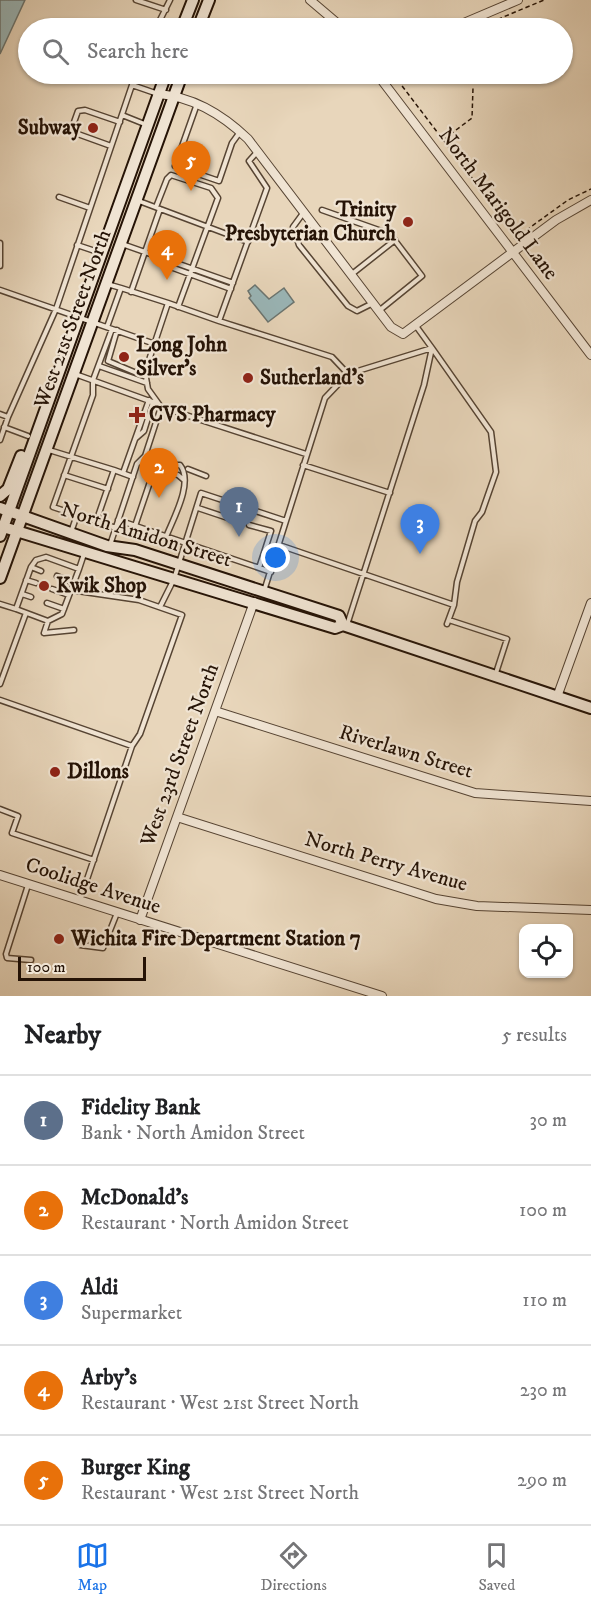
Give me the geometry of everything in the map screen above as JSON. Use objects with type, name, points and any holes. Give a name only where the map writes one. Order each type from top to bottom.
[{"type":"main road","points":[[186,18],[192,0]]},
{"type":"main road","points":[[202,18],[209,0]]},
{"type":"main road","name":"West 21st Street North","points":[[1,530],[4,510],[55,380],[162,84]]},
{"type":"main road","name":"West 21st Street North","points":[[0,578],[178,84]]},
{"type":"main road","points":[[0,496],[8,489],[43,394],[55,380]]},
{"type":"main road","name":"North Amidon Street","points":[[4,510],[110,546],[135,550],[339,616],[344,626]]},
{"type":"main road","name":"North Amidon Street","points":[[1,530],[16,531],[335,628],[344,626],[591,708]]},
{"type":"street","points":[[310,0],[331,18]]},
{"type":"street","points":[[476,18],[518,0]]},
{"type":"street","name":"North Marigold Lane","points":[[385,84],[591,356]]},
{"type":"street","points":[[159,94],[174,95],[210,109],[240,131],[259,151],[391,327],[403,334],[573,208],[591,200]]},
{"type":"street","name":"West 23rd Street North","points":[[140,920],[254,602]]},
{"type":"street","points":[[557,697],[591,603]]},
{"type":"street","name":"Riverlawn Street","points":[[215,711],[475,793],[591,801]]},
{"type":"street","name":"North Perry Avenue","points":[[177,817],[436,899],[477,906],[591,910]]},
{"type":"street","name":"Coolidge Avenue","points":[[0,875],[382,996]]},
{"type":"lane","points":[[136,0],[166,10]]},
{"type":"lane","points":[[162,18],[170,0]]},
{"type":"lane","points":[[0,440],[2,430],[56,309],[132,85],[159,94]]},
{"type":"lane","points":[[197,104],[175,166],[219,181],[232,143],[240,131]]},
{"type":"lane","points":[[111,146],[75,133],[73,125],[78,111],[85,110],[120,122]]},
{"type":"lane","points":[[122,116],[148,125]]},
{"type":"lane","points":[[219,321],[267,188],[249,161],[259,151]]},
{"type":"lane","points":[[131,292],[167,179],[171,175],[211,188],[218,198],[178,307]]},
{"type":"lane","points":[[59,197],[90,208]]},
{"type":"lane","points":[[137,200],[248,242]]},
{"type":"lane","points":[[322,210],[390,234],[422,276],[379,311]]},
{"type":"lane","points":[[304,212],[293,227],[299,244],[348,306],[357,311],[372,303]]},
{"type":"lane","points":[[351,274],[394,240]]},
{"type":"lane","points":[[0,243],[0,266]]},
{"type":"lane","points":[[121,244],[157,257],[231,290]]},
{"type":"lane","points":[[77,245],[101,254]]},
{"type":"lane","points":[[190,272],[233,283]]},
{"type":"lane","points":[[107,284],[332,357],[348,374]]},
{"type":"lane","points":[[116,528],[53,507],[93,394],[93,381],[121,288]]},
{"type":"lane","points":[[0,290],[155,344]]},
{"type":"lane","points":[[160,405],[148,389],[146,377],[168,303]]},
{"type":"lane","points":[[416,326],[491,432],[496,472],[482,512],[475,521],[448,622],[507,639],[495,676]]},
{"type":"lane","points":[[117,330],[108,361],[146,377]]},
{"type":"lane","points":[[264,592],[325,398],[348,374],[432,348]]},
{"type":"lane","points":[[344,626],[390,493],[424,385],[432,348]]},
{"type":"lane","points":[[99,366],[147,383]]},
{"type":"lane","points":[[74,373],[160,405],[306,454]]},
{"type":"lane","points":[[123,473],[135,438],[144,431],[151,401]]},
{"type":"lane","points":[[110,546],[137,464],[145,456],[160,405]]},
{"type":"lane","points":[[0,414],[8,417]]},
{"type":"lane","points":[[2,430],[28,436]]},
{"type":"lane","points":[[46,449],[133,477]]},
{"type":"lane","points":[[145,456],[168,465],[180,465],[184,469],[185,481],[166,537]]},
{"type":"lane","points":[[135,526],[151,479],[168,465]]},
{"type":"lane","points":[[303,465],[390,493]]},
{"type":"lane","points":[[188,469],[207,476]]},
{"type":"lane","points":[[96,522],[114,470]]},
{"type":"lane","points":[[160,470],[178,475],[185,481]]},
{"type":"lane","points":[[64,475],[108,489]]},
{"type":"lane","points":[[160,607],[174,579],[201,494],[286,521]]},
{"type":"lane","points":[[198,508],[237,521]]},
{"type":"lane","points":[[71,533],[77,515]]},
{"type":"lane","points":[[118,520],[271,572]]},
{"type":"lane","points":[[249,525],[271,531],[259,568]]},
{"type":"lane","points":[[279,545],[454,605]]},
{"type":"lane","points":[[74,630],[44,633],[48,621],[62,614],[84,553]]},
{"type":"lane","points":[[16,609],[31,567],[36,560],[46,557],[79,569]]},
{"type":"lane","points":[[31,567],[41,571]]},
{"type":"lane","points":[[57,576],[74,583]]},
{"type":"lane","points":[[26,580],[36,583]]},
{"type":"lane","points":[[52,589],[139,600],[182,615],[140,734],[132,746],[80,901]]},
{"type":"lane","points":[[22,594],[31,597]]},
{"type":"lane","points":[[47,603],[64,609]]},
{"type":"lane","points":[[0,604],[48,621]]},
{"type":"lane","points":[[0,684],[26,613]]},
{"type":"lane","points":[[0,700],[132,746]]},
{"type":"lane","points":[[0,809],[18,816],[12,832],[94,860]]},
{"type":"lane","points":[[29,884],[6,958],[32,960]]},
{"type":"lane","points":[[80,945],[103,948],[117,913]]},
{"type":"path","points":[[501,18],[544,0]]},
{"type":"path","points":[[401,84],[517,237]]},
{"type":"path","points":[[443,140],[472,118],[473,88]]},
{"type":"water","points":[[0,0],[25,0],[0,54]]},
{"type":"water","points":[[255,285],[269,299],[284,288],[294,302],[268,322],[249,298],[251,296],[248,291]]},
{"type":"place","name":"Subway","points":[[93,128]]},
{"type":"place","name":"Burger King","points":[[191,191]]},
{"type":"place","name":"Trinity Presbyterian Church","points":[[408,222]]},
{"type":"place","name":"Arby's","points":[[167,280]]},
{"type":"place","name":"Long John Silver's","points":[[124,357]]},
{"type":"place","name":"Sutherland's","points":[[248,378]]},
{"type":"place","name":"CVS Pharmacy","points":[[137,415]]},
{"type":"place","name":"McDonald's","points":[[159,498]]},
{"type":"place","name":"Fidelity Bank","points":[[239,537]]},
{"type":"place","name":"Aldi","points":[[420,554]]},
{"type":"place","name":"Kwik Shop","points":[[44,586]]},
{"type":"place","name":"Dillons","points":[[55,772]]},
{"type":"place","name":"Wichita Fire Department Station 7","points":[[59,939]]}]
